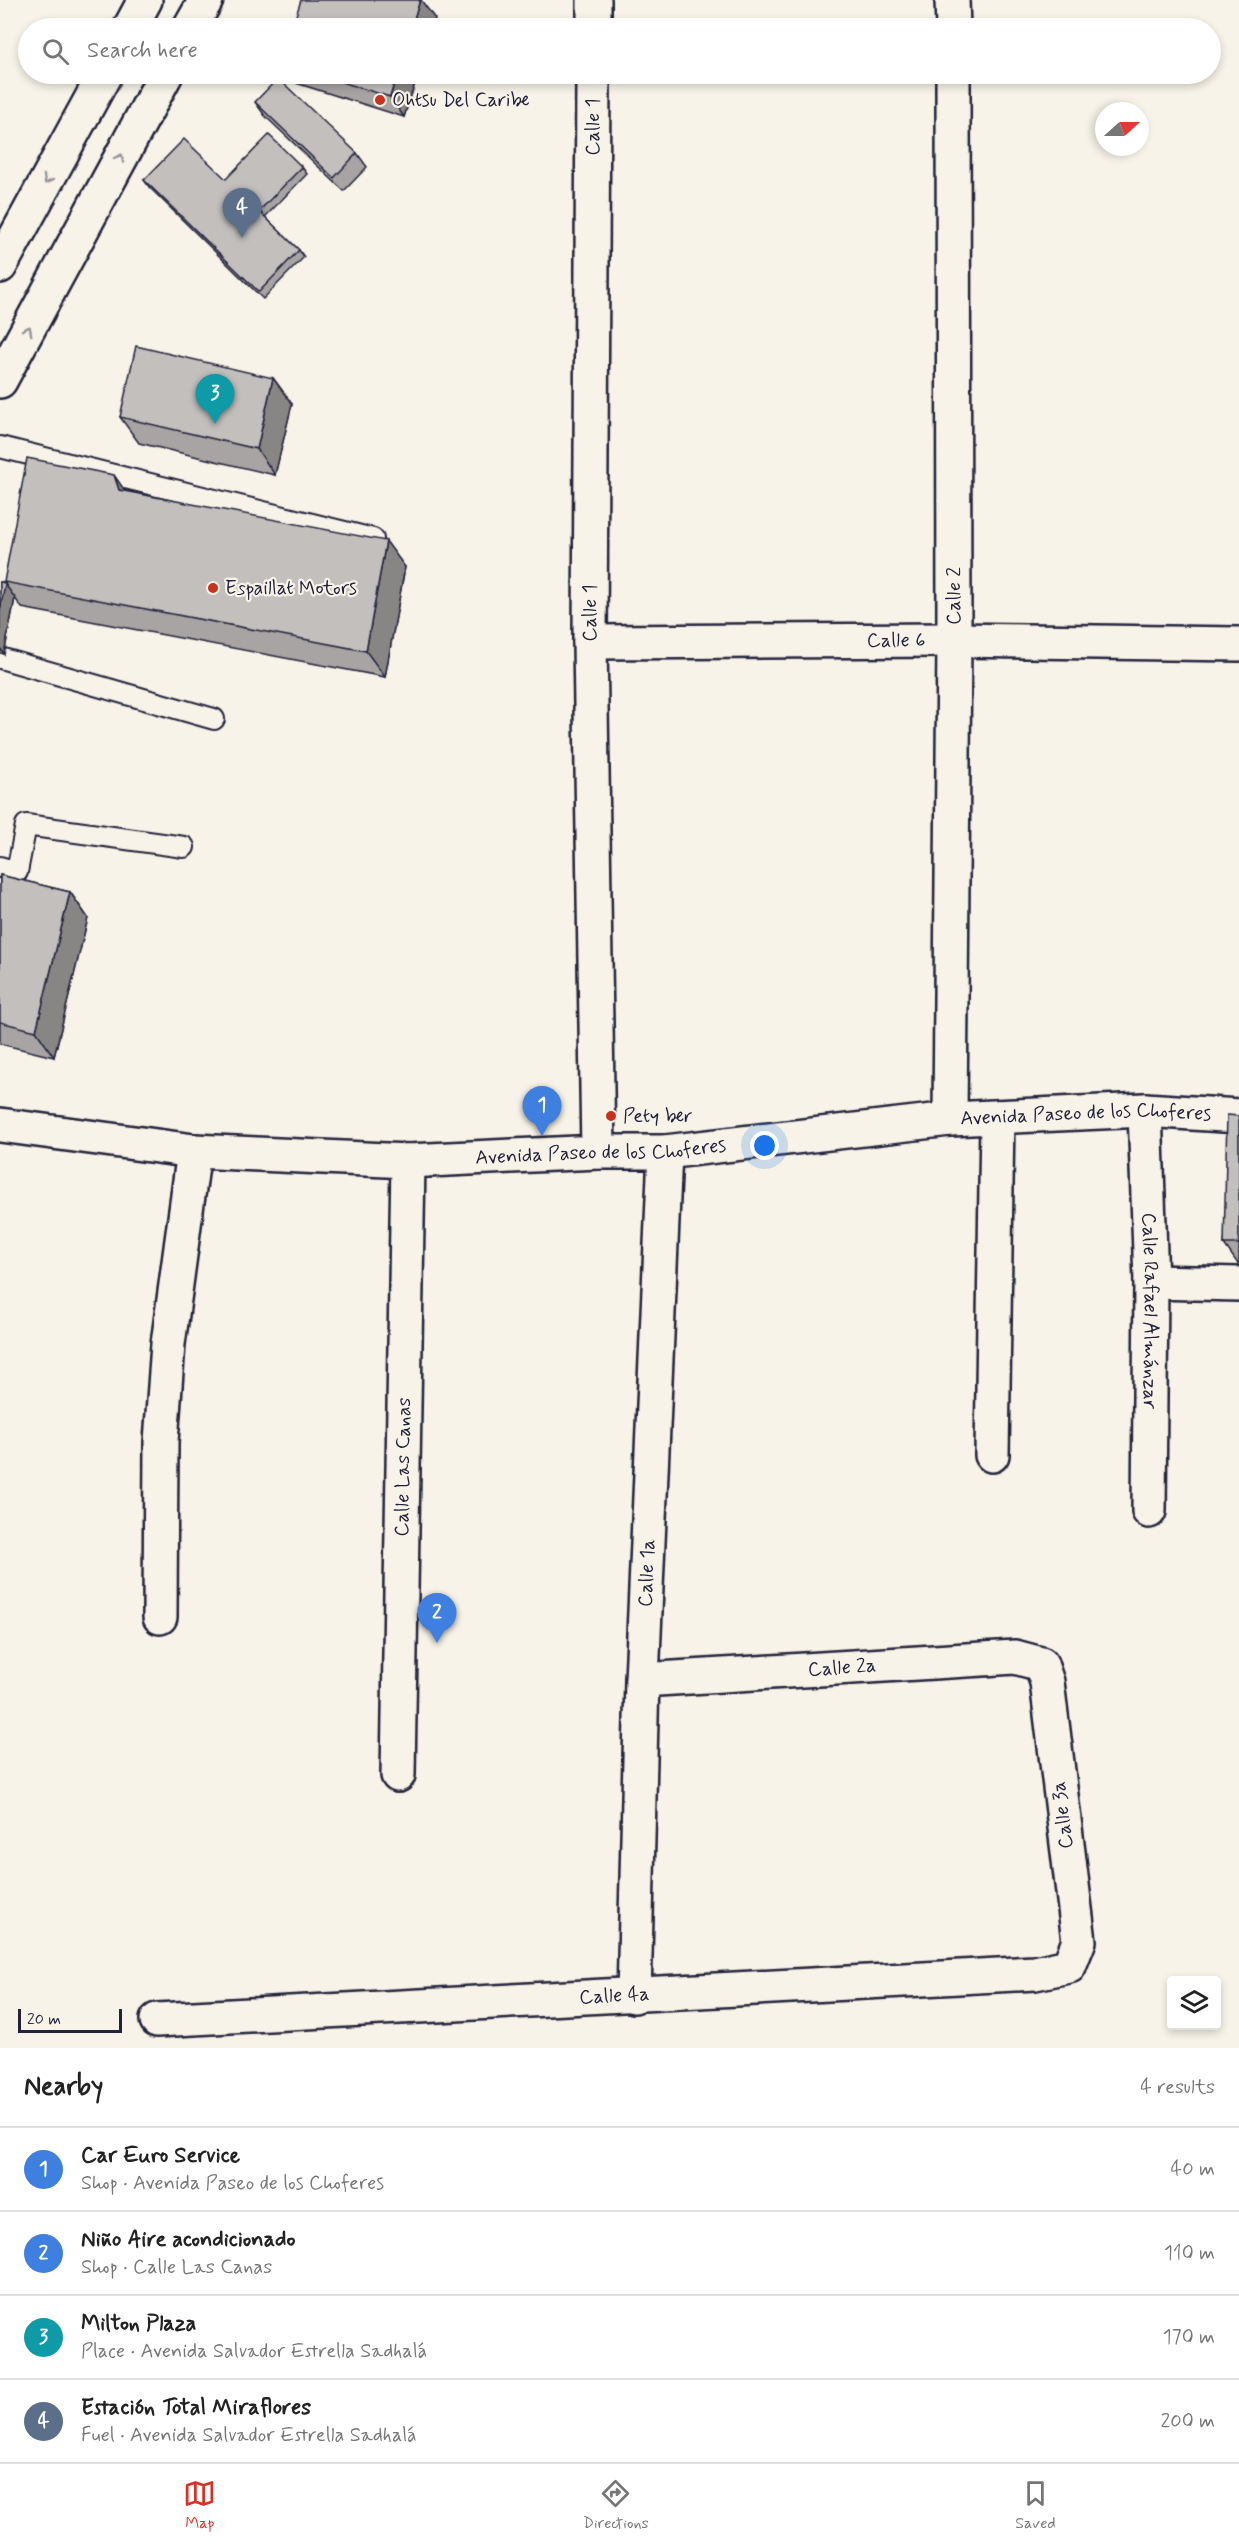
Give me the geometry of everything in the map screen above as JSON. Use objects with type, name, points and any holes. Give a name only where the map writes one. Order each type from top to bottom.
[{"type":"main road","points":[[135,18],[145,0]]},
{"type":"main road","points":[[196,18],[206,0]]},
{"type":"main road","points":[[594,0],[594,18]]},
{"type":"main road","points":[[952,0],[952,18]]},
{"type":"main road","points":[[0,266],[100,84]]},
{"type":"main road","points":[[0,381],[161,84]]},
{"type":"main road","name":"Calle 1","points":[[593,84],[590,642],[598,1152]]},
{"type":"main road","name":"Calle 2","points":[[950,1119],[954,640],[953,84]]},
{"type":"main road","name":"Calle 6","points":[[590,642],[954,640],[1239,644]]},
{"type":"main road","name":"Avenida Paseo de los Choferes","points":[[0,1125],[194,1151],[408,1161],[598,1152],[665,1152],[950,1119],[1145,1110],[1239,1116]]},
{"type":"main road","name":"Calle Rafael Almánzar","points":[[1145,1110],[1151,1282],[1149,1511]]},
{"type":"main road","points":[[992,1455],[997,1117]]},
{"type":"main road","points":[[160,1617],[161,1442],[168,1344],[194,1151]]},
{"type":"main road","name":"Calle 1a","points":[[634,1996],[642,1680],[665,1152]]},
{"type":"main road","name":"Calle Las Canas","points":[[398,1775],[408,1161]]},
{"type":"main road","points":[[1151,1282],[1239,1284]]},
{"type":"main road","name":"Calle 2a","points":[[642,1680],[1015,1657],[1041,1664]]},
{"type":"main road","name":"Calle 3a","points":[[1041,1664],[1047,1682],[1079,1941],[1069,1966]]},
{"type":"main road","name":"Calle 4a","points":[[157,2020],[1035,1973],[1069,1966]]},
{"type":"lane","points":[[0,447],[373,538]]},
{"type":"lane","points":[[0,658],[214,719]]},
{"type":"lane","points":[[0,867],[17,872],[26,825],[183,847]]},
{"type":"building","points":[[301,0],[420,0],[414,18],[295,18]]},
{"type":"building","points":[[272,84],[284,84],[357,153],[334,178],[255,102]]},
{"type":"building","points":[[348,84],[394,84],[390,97]]},
{"type":"building","points":[[269,135],[302,167],[259,211],[299,250],[259,292],[144,180],[184,139],[226,179]]},
{"type":"building","points":[[136,346],[273,378],[257,449],[120,417]]},
{"type":"building","name":"Espaillat Motors","points":[[27,458],[114,475],[119,490],[386,541],[366,651],[4,582]]},
{"type":"building","points":[[0,582],[5,584],[0,610]]},
{"type":"building","points":[[0,875],[70,892],[36,1031],[0,1022]]},
{"type":"building","points":[[1227,1115],[1239,1116],[1239,1244],[1224,1244]]},
{"type":"place","name":"Ohtsu Del Caribe","points":[[380,100]]},
{"type":"place","name":"Estación Total Miraflores","points":[[242,238]]},
{"type":"place","name":"Milton Plaza","points":[[215,424]]},
{"type":"place","name":"Espaillat Motors","points":[[213,588]]},
{"type":"place","name":"Pety ber","points":[[611,1116]]},
{"type":"place","name":"Car Euro Service","points":[[542,1136]]},
{"type":"place","name":"Niño Aire acondicionado","points":[[437,1643]]}]
